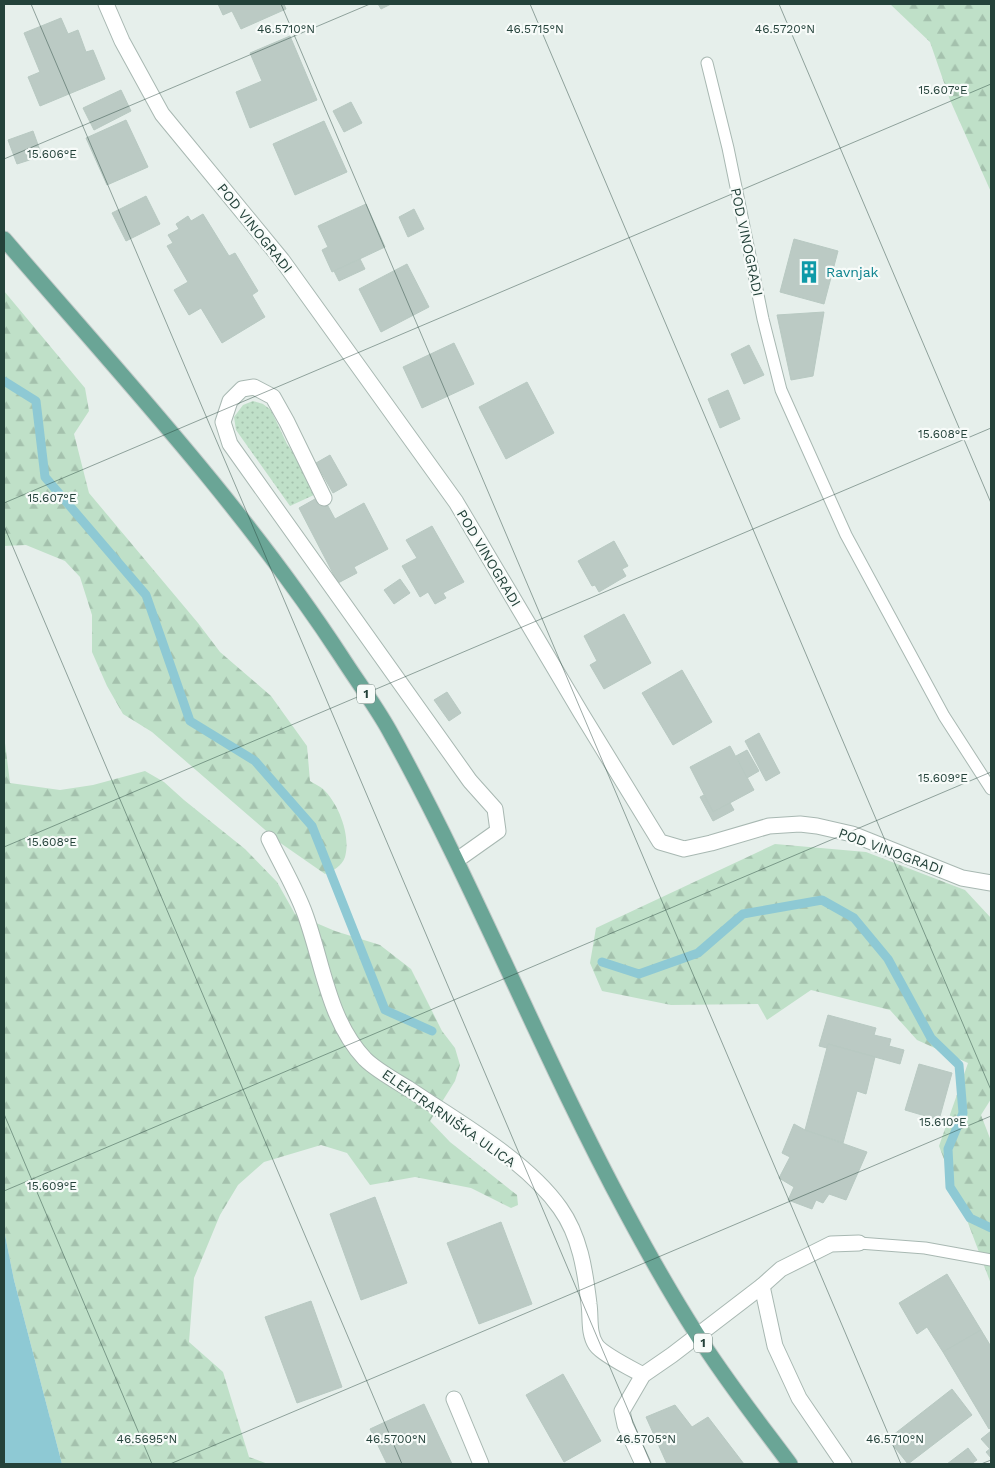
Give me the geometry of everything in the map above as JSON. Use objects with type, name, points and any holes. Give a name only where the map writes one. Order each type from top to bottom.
[{"type":"main road","name":"1","points":[[4,239],[174,435],[261,542],[306,602],[387,727],[457,860],[595,1153],[664,1281],[697,1336],[790,1464]]},
{"type":"street","name":"POD VINOGRADI","points":[[106,4],[122,41],[162,114],[282,260],[456,502],[660,842],[684,849],[769,826],[800,824],[817,826],[852,834],[962,878],[991,883]]},
{"type":"street","points":[[324,498],[287,422],[273,398],[254,387],[242,389],[230,401],[223,422],[230,444],[470,781],[495,810],[498,831],[457,860]]},
{"type":"street","name":"ELEKTRARNIŠKA ULICA","points":[[269,839],[305,913],[328,991],[342,1028],[366,1060],[497,1149],[532,1177],[559,1206],[572,1226],[581,1252],[589,1304],[590,1331],[596,1346],[643,1376]]},
{"type":"street","points":[[643,1464],[625,1425],[622,1411],[643,1376],[762,1286],[781,1269],[831,1244],[859,1242]]},
{"type":"street","points":[[762,1286],[775,1346],[799,1398],[844,1464]]},
{"type":"street","points":[[454,1399],[481,1464]]},
{"type":"lane","name":"POD VINOGRADI","points":[[706,63],[728,148],[763,319],[781,390],[846,535],[944,716],[991,789]]},
{"type":"lane","points":[[859,1242],[925,1248],[991,1260]]},
{"type":"green space","points":[[890,4],[991,4],[991,192],[950,100],[930,42]]},
{"type":"green space","points":[[4,291],[85,388],[89,411],[74,434],[89,493],[220,652],[271,696],[307,746],[310,781],[329,795],[339,812],[345,830],[345,857],[342,863],[334,870],[325,874],[279,842],[152,732],[123,714],[107,686],[92,652],[92,615],[80,577],[65,561],[26,545],[4,546]]},
{"type":"green space","points":[[253,401],[263,404],[271,410],[287,444],[299,461],[316,494],[290,506],[236,430],[234,417],[243,405]]},
{"type":"green space","points":[[4,735],[10,783],[60,790],[93,785],[145,771],[164,782],[245,849],[277,882],[295,914],[335,931],[380,945],[411,969],[442,1031],[455,1048],[460,1065],[455,1081],[430,1121],[450,1142],[517,1195],[518,1205],[511,1208],[471,1188],[415,1177],[370,1185],[347,1153],[321,1145],[264,1162],[238,1185],[220,1215],[194,1278],[189,1342],[223,1372],[249,1457],[268,1464],[62,1464],[14,1280],[4,1230]]},
{"type":"green space","points":[[775,844],[866,852],[965,890],[991,918],[991,1099],[981,1115],[991,1141],[991,1284],[939,1146],[968,1063],[917,1040],[890,1010],[811,990],[767,1020],[758,1004],[671,1005],[602,991],[590,963],[596,928]]},
{"type":"water","points":[[4,1230],[14,1280],[62,1464],[4,1464]]},
{"type":"building","points":[[218,4],[284,4],[286,9],[241,29],[232,11],[223,15]]},
{"type":"building","points":[[378,4],[391,4],[381,9]]},
{"type":"building","points":[[61,18],[68,34],[78,30],[86,52],[93,50],[105,79],[40,106],[28,77],[40,72],[24,33]]},
{"type":"building","points":[[290,36],[317,100],[250,128],[236,92],[262,81],[250,53]]},
{"type":"building","points":[[121,90],[131,111],[94,130],[83,108]]},
{"type":"building","points":[[351,102],[362,123],[344,132],[333,111]]},
{"type":"building","points":[[126,120],[148,167],[107,185],[86,138]]},
{"type":"building","points":[[324,121],[347,172],[295,195],[273,144]]},
{"type":"building","points":[[33,131],[42,156],[17,164],[8,140]]},
{"type":"building","points":[[146,196],[160,224],[126,241],[112,213]]},
{"type":"building","points":[[366,204],[385,247],[332,272],[322,250],[328,247],[318,226]]},
{"type":"building","points":[[414,209],[424,229],[408,237],[399,217]]},
{"type":"building","points":[[203,214],[229,256],[235,253],[258,291],[252,295],[265,317],[222,343],[201,308],[189,315],[174,290],[188,282],[167,246],[173,243],[168,235],[179,229],[176,224],[188,216],[191,221]]},
{"type":"building","name":"Ravnjak","points":[[794,239],[838,251],[824,304],[780,292]]},
{"type":"building","points":[[360,259],[365,269],[339,281],[334,271]]},
{"type":"building","points":[[407,264],[429,307],[381,332],[359,289]]},
{"type":"building","points":[[824,312],[813,376],[791,380],[777,315]]},
{"type":"building","points":[[454,343],[474,384],[422,408],[403,367]]},
{"type":"building","points":[[749,345],[764,375],[744,384],[731,354]]},
{"type":"building","points":[[527,382],[554,433],[506,459],[479,407]]},
{"type":"building","points":[[728,390],[740,419],[720,428],[708,399]]},
{"type":"building","points":[[330,455],[347,485],[333,493],[316,463]]},
{"type":"building","points":[[322,495],[335,519],[364,503],[388,549],[354,567],[357,573],[338,583],[299,508]]},
{"type":"building","points":[[432,526],[464,582],[443,593],[446,598],[435,604],[428,592],[420,597],[402,566],[417,558],[406,540]]},
{"type":"building","points":[[614,541],[628,566],[622,569],[626,576],[599,592],[595,585],[592,586],[578,561]]},
{"type":"building","points":[[400,579],[410,593],[394,604],[384,590]]},
{"type":"building","points":[[624,614],[651,663],[604,689],[590,665],[597,661],[584,636]]},
{"type":"building","points":[[682,670],[712,722],[673,745],[642,693]]},
{"type":"building","points":[[447,692],[461,713],[449,721],[434,700]]},
{"type":"building","points":[[759,733],[780,773],[766,781],[745,741]]},
{"type":"building","points":[[730,746],[754,790],[713,812],[690,767]]},
{"type":"building","points":[[747,750],[759,771],[747,778],[736,756]]},
{"type":"building","points":[[704,795],[713,812],[730,803],[734,810],[713,821],[700,797]]},
{"type":"building","points":[[828,1015],[876,1028],[874,1035],[891,1039],[889,1046],[904,1050],[900,1064],[828,1044],[827,1048],[819,1046]]},
{"type":"building","points":[[828,1044],[875,1057],[866,1094],[857,1091],[843,1143],[805,1130]]},
{"type":"building","points":[[919,1064],[952,1073],[939,1120],[905,1110]]},
{"type":"building","points":[[794,1124],[805,1130],[867,1152],[846,1200],[829,1194],[823,1203],[816,1200],[812,1209],[788,1200],[794,1187],[779,1178],[790,1157],[782,1153]]},
{"type":"building","points":[[375,1197],[407,1283],[361,1300],[330,1214]]},
{"type":"building","points":[[501,1222],[532,1304],[479,1324],[447,1243]]},
{"type":"building","points":[[947,1274],[981,1330],[943,1352],[927,1327],[917,1334],[899,1303]]},
{"type":"building","points":[[311,1301],[342,1387],[297,1403],[265,1317]]},
{"type":"building","points":[[981,1330],[991,1344],[991,1427],[989,1429],[943,1352]]},
{"type":"building","points":[[563,1374],[601,1441],[564,1462],[526,1395]]},
{"type":"building","points":[[952,1389],[972,1415],[908,1464],[888,1439]]},
{"type":"building","points":[[424,1404],[452,1464],[387,1464],[370,1429]]},
{"type":"building","points":[[675,1405],[692,1427],[708,1417],[744,1464],[667,1464],[646,1417]]},
{"type":"building","points":[[991,1431],[991,1448],[990,1449],[981,1439]]},
{"type":"building","points":[[968,1448],[977,1460],[971,1464],[947,1464]]},
{"type":"building","points":[[991,1448],[991,1458],[986,1452]]},
{"type":"waterway","points":[[4,381],[36,401],[45,477],[146,595],[190,721],[255,761],[312,826],[385,1010],[432,1031]]},
{"type":"waterway","points":[[602,962],[639,974],[698,953],[743,914],[822,900],[854,918],[888,959],[931,1038],[959,1065],[963,1113],[948,1149],[950,1187],[970,1218],[991,1228]]},
{"type":"place","name":"Ravnjak","points":[[809,272]]}]
